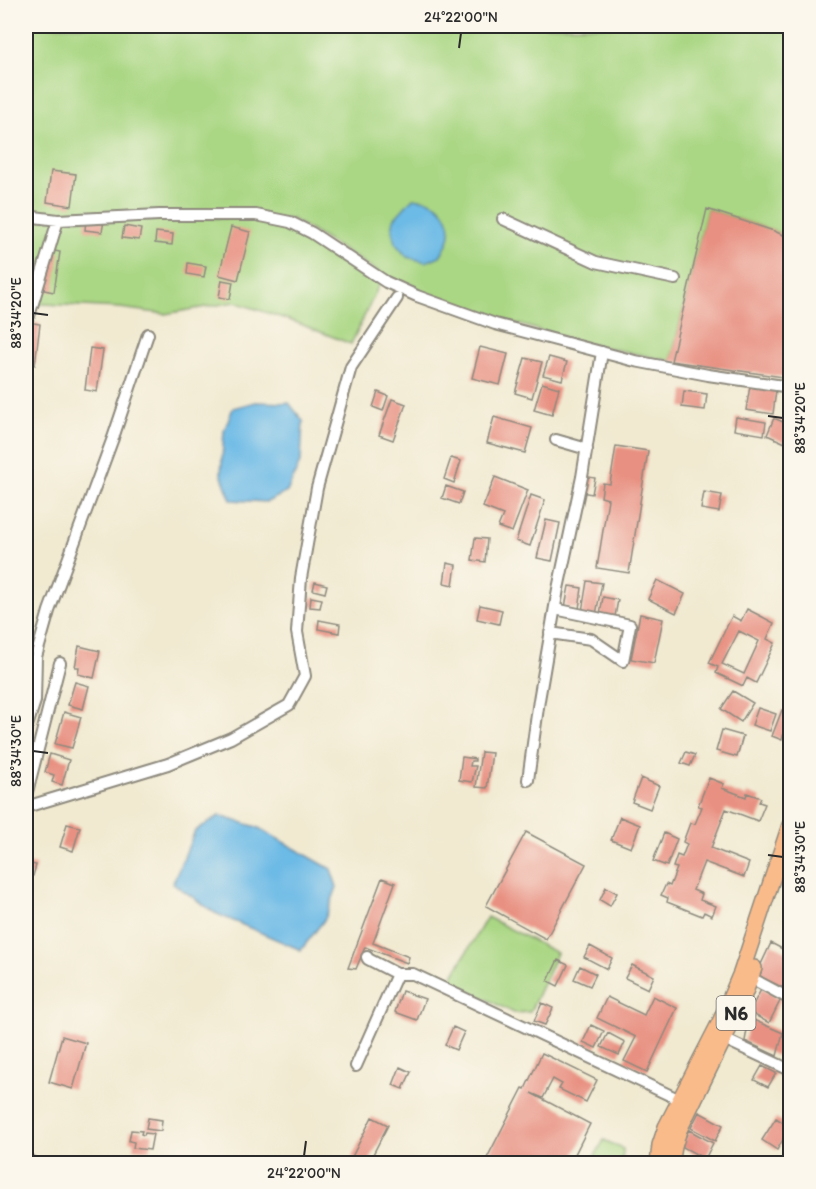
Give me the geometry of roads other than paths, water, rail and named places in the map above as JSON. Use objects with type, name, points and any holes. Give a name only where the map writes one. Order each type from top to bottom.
[{"type":"highway","name":"N6","points":[[658,1164],[660,1145],[666,1127],[722,1020],[741,973],[790,825]]},
{"type":"highway","name":"N6","points":[[671,1164],[679,1130],[739,1008],[751,978],[790,857]]},
{"type":"street","points":[[26,216],[58,220],[159,215],[256,215],[290,222],[312,233],[386,282],[417,296],[495,324],[635,361],[790,387]]},
{"type":"street","points":[[503,219],[596,262],[675,279]]},
{"type":"street","points":[[29,316],[58,220]]},
{"type":"street","points":[[26,807],[168,764],[231,738],[289,705],[305,676],[297,632],[301,578],[317,488],[351,367],[397,298]]},
{"type":"street","points":[[26,729],[34,701],[36,657],[49,611],[113,438],[148,334]]},
{"type":"street","points":[[528,780],[538,700],[582,477],[602,352]]},
{"type":"street","points":[[556,440],[587,449]]},
{"type":"street","points":[[550,633],[591,639],[623,661],[630,625],[555,609]]},
{"type":"street","points":[[26,796],[60,663]]},
{"type":"street","points":[[367,957],[397,974],[413,974],[680,1100]]},
{"type":"street","points":[[356,1066],[397,974]]},
{"type":"street","points":[[751,978],[790,999]]},
{"type":"street","points":[[724,1039],[790,1070]]},
{"type":"street","points":[[26,1156],[33,1164]]},
{"type":"water","points":[[413,198],[428,200],[437,205],[449,223],[450,234],[444,250],[440,256],[426,262],[407,257],[395,243],[392,230],[394,219]]},
{"type":"water","points":[[255,402],[289,403],[303,421],[301,460],[287,492],[267,502],[231,500],[221,474],[224,431],[233,408]]},
{"type":"water","points":[[219,816],[257,827],[331,869],[337,887],[325,919],[301,950],[215,913],[173,883],[195,831]]}]
